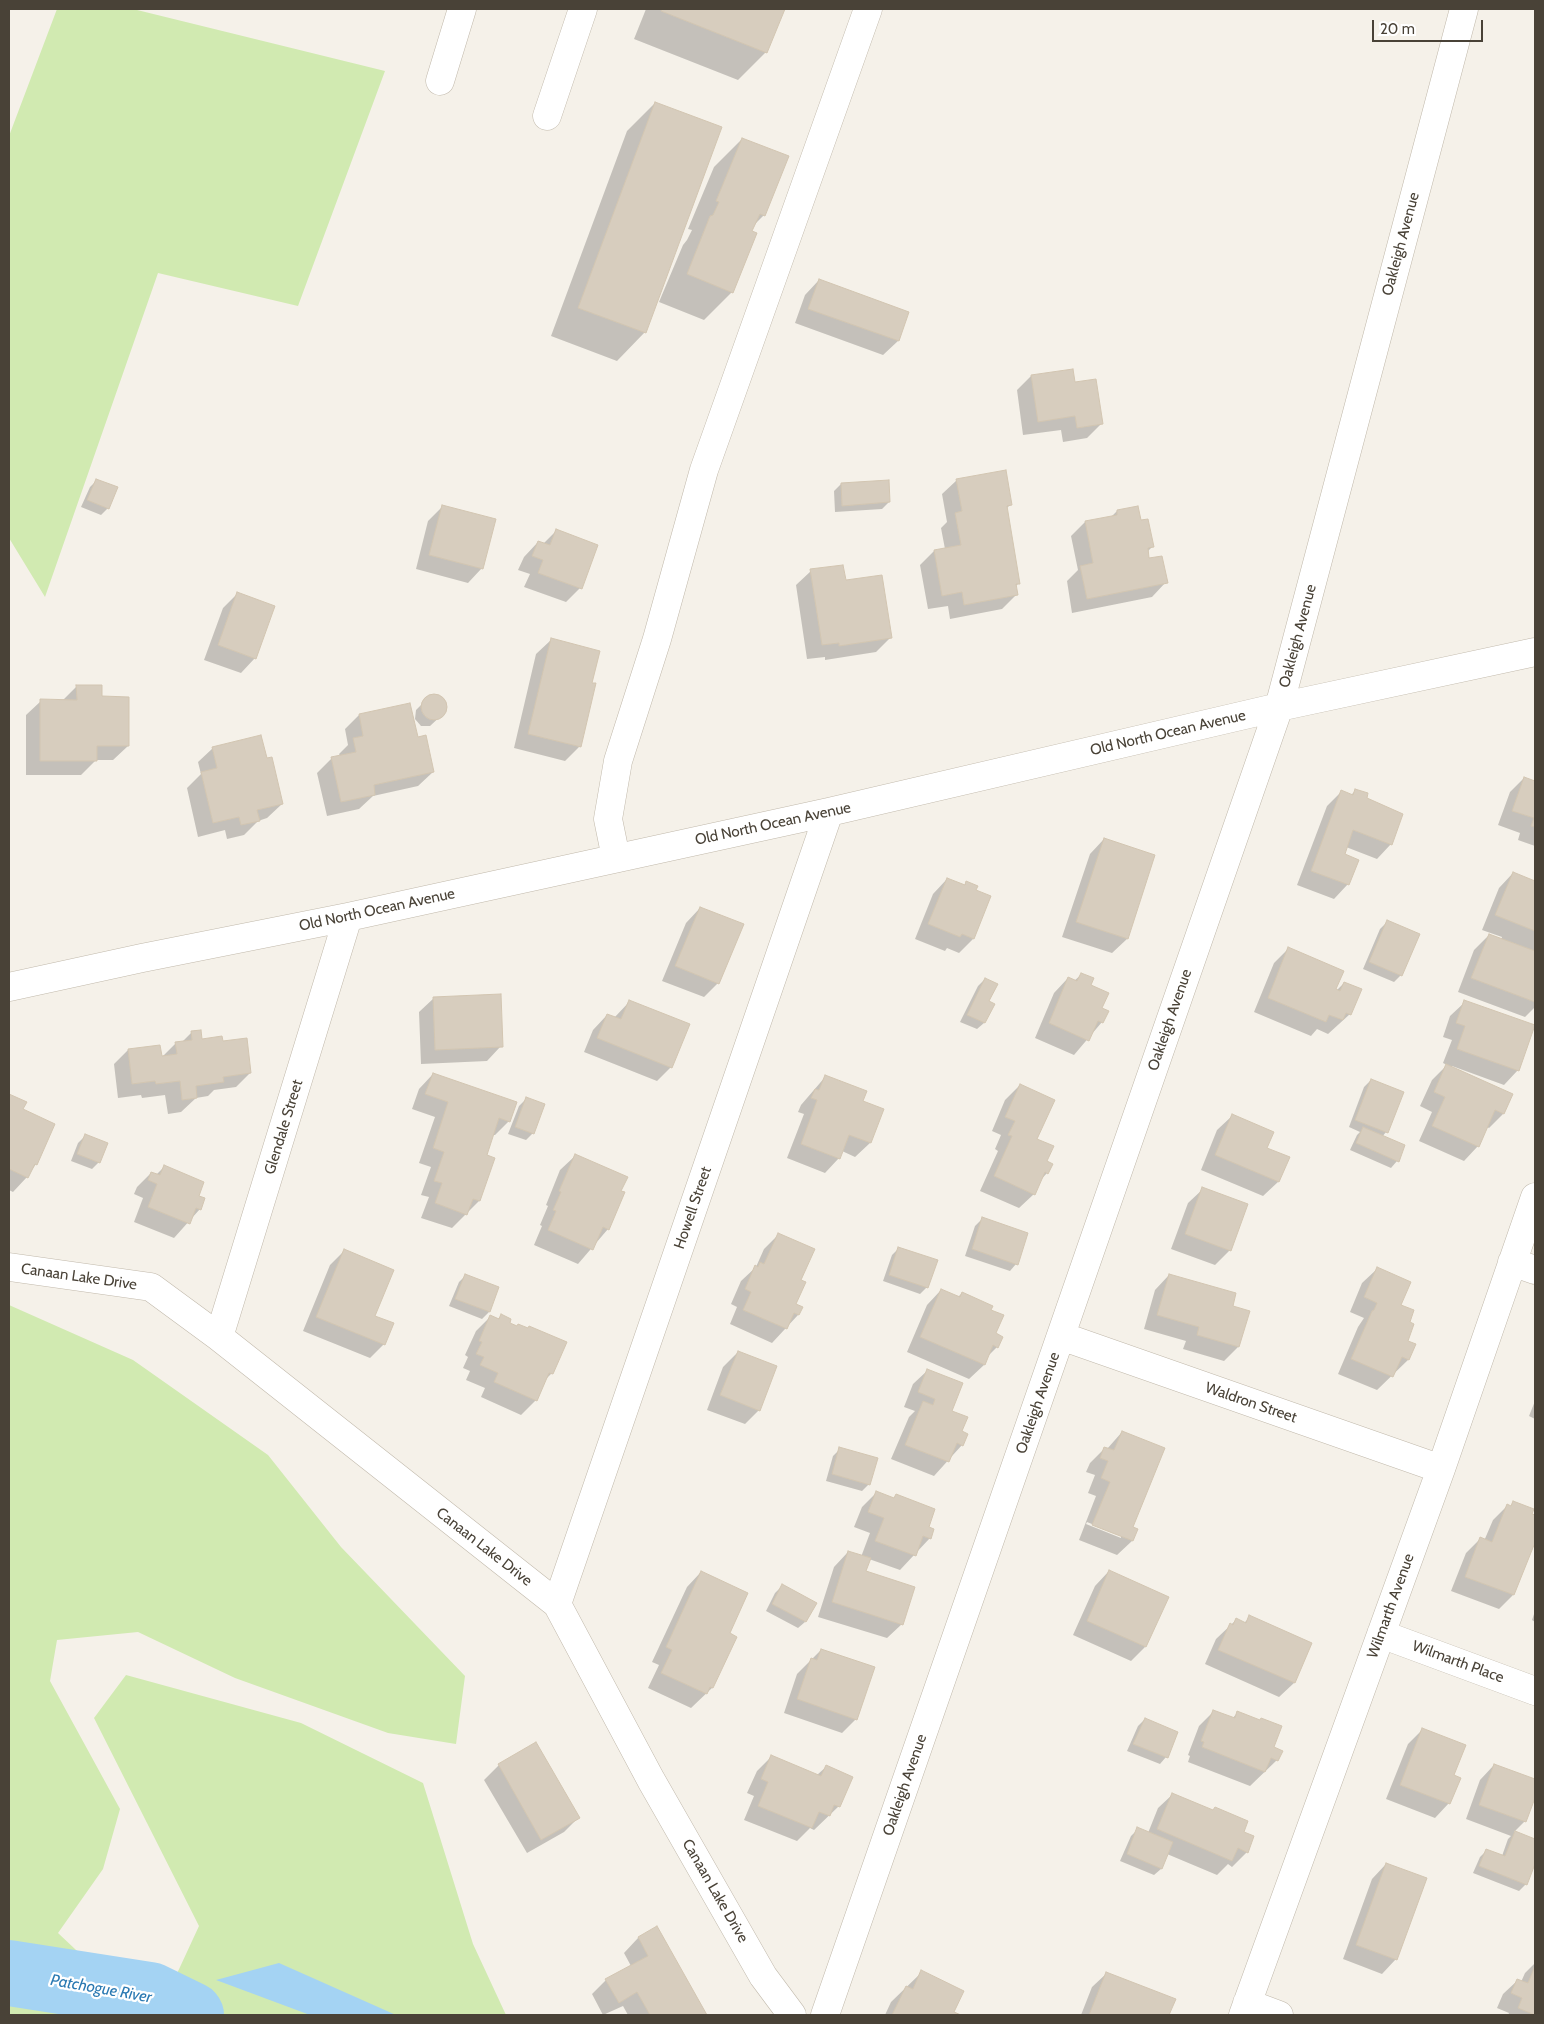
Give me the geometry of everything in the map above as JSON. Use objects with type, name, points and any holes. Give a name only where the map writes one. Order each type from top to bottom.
[{"type":"street","points":[[440,81],[462,9]]},
{"type":"street","points":[[547,116],[583,9]]},
{"type":"street","points":[[616,858],[608,819],[618,762],[657,639],[704,470],[868,9]]},
{"type":"street","name":"Oakleigh Avenue","points":[[825,2015],[1279,707],[1464,9]]},
{"type":"street","name":"Old North Ocean Avenue","points":[[9,987],[142,958],[348,917],[830,812],[1279,707],[1535,652]]},
{"type":"street","name":"Howell Street","points":[[557,1604],[830,812]]},
{"type":"street","name":"Glendale Street","points":[[219,1337],[348,917]]},
{"type":"street","name":"Wilmarth Avenue","points":[[1245,2009],[1441,1469],[1524,1266],[1535,1197]]},
{"type":"street","name":"Canaan Lake Drive","points":[[9,1267],[151,1287],[219,1337],[557,1604],[656,1789],[763,1976],[792,2015]]},
{"type":"street","name":"Waldron Street","points":[[1061,1336],[1441,1469]]},
{"type":"street","name":"Wilmarth Place","points":[[1381,1634],[1535,1691]]},
{"type":"street","points":[[1245,2009],[1279,2015]]},
{"type":"green space","points":[[57,9],[133,9],[385,71],[298,306],[158,273],[45,597],[9,538],[9,136]]},
{"type":"green space","points":[[9,1305],[133,1360],[268,1455],[341,1547],[465,1676],[456,1744],[388,1733],[235,1678],[138,1632],[57,1640],[50,1681],[120,1809],[103,1869],[58,1933],[145,2015],[9,2015]]},
{"type":"green space","points":[[126,1675],[301,1723],[423,1783],[473,1944],[506,2015],[217,2015],[174,1980],[199,1926],[94,1718]]},
{"type":"water","points":[[279,1963],[396,2015],[310,2015],[216,1980]]},
{"type":"building","points":[[662,9],[785,9],[767,53],[661,11]]},
{"type":"building","points":[[655,102],[722,127],[646,333],[578,308]]},
{"type":"building","points":[[742,138],[789,156],[765,216],[760,214],[752,231],[757,233],[733,293],[687,274],[710,216],[713,215],[719,202],[716,201]]},
{"type":"building","points":[[819,279],[909,312],[899,341],[808,309]]},
{"type":"building","points":[[1073,369],[1075,382],[1096,379],[1103,424],[1077,428],[1075,416],[1038,422],[1031,375]]},
{"type":"building","points":[[1006,470],[1012,505],[1007,506],[1020,584],[1016,584],[1018,595],[964,605],[962,592],[942,596],[934,550],[961,545],[955,513],[962,511],[956,479]]},
{"type":"building","points":[[96,479],[118,487],[109,509],[87,500]]},
{"type":"building","points":[[889,480],[890,502],[842,506],[841,483]]},
{"type":"building","points":[[442,505],[496,519],[483,569],[429,555]]},
{"type":"building","points":[[1138,506],[1141,520],[1148,519],[1154,547],[1148,548],[1149,558],[1162,556],[1168,583],[1087,599],[1080,566],[1093,563],[1085,521],[1117,515],[1117,510]]},
{"type":"building","points":[[556,529],[598,545],[582,589],[538,573],[543,560],[532,556],[538,541],[550,545]]},
{"type":"building","points":[[843,565],[846,580],[882,575],[892,638],[839,646],[839,643],[822,645],[810,569]]},
{"type":"building","points":[[237,592],[275,606],[256,659],[218,645]]},
{"type":"building","points":[[551,638],[600,651],[592,683],[596,683],[581,747],[528,734]]},
{"type":"building","points":[[76,685],[102,685],[102,696],[129,697],[129,746],[97,746],[97,761],[40,761],[40,699],[77,700]]},
{"type":"building","points":[[434,694],[443,698],[447,707],[443,716],[434,720],[425,716],[421,707],[425,698]]},
{"type":"building","points":[[410,703],[418,737],[426,735],[434,772],[374,785],[375,795],[341,802],[331,757],[356,752],[353,738],[363,736],[359,714]]},
{"type":"building","points":[[261,735],[267,758],[272,757],[283,804],[257,810],[260,821],[241,825],[239,817],[213,823],[201,772],[217,768],[212,747]]},
{"type":"building","points":[[1524,777],[1535,781],[1535,827],[1531,826],[1534,818],[1512,811]]},
{"type":"building","points":[[1355,789],[1368,793],[1367,798],[1403,814],[1392,845],[1353,830],[1345,854],[1359,860],[1349,885],[1311,871],[1341,790],[1353,795]]},
{"type":"building","points":[[1104,838],[1155,855],[1128,939],[1076,922]]},
{"type":"building","points":[[1513,872],[1535,881],[1535,931],[1495,915]]},
{"type":"building","points":[[947,878],[965,885],[966,881],[978,886],[976,890],[991,896],[974,939],[962,934],[960,937],[928,924]]},
{"type":"building","points":[[700,907],[744,924],[719,984],[675,966]]},
{"type":"building","points":[[1387,920],[1420,934],[1402,976],[1369,962]]},
{"type":"building","points":[[1489,934],[1535,951],[1535,1002],[1471,978]]},
{"type":"building","points":[[1288,947],[1344,971],[1336,989],[1340,991],[1344,982],[1362,989],[1351,1015],[1346,1013],[1343,1020],[1329,1015],[1326,1022],[1268,998]]},
{"type":"building","points":[[1081,973],[1094,978],[1091,985],[1109,993],[1102,1008],[1109,1011],[1103,1023],[1098,1021],[1089,1041],[1049,1023],[1068,977],[1077,981]]},
{"type":"building","points":[[985,978],[998,984],[989,1001],[995,1004],[985,1023],[967,1015]]},
{"type":"building","points":[[501,994],[503,1047],[435,1050],[433,997]]},
{"type":"building","points":[[629,1000],[690,1024],[672,1068],[597,1038],[607,1014],[621,1019]]},
{"type":"building","points":[[1464,1000],[1535,1025],[1519,1071],[1457,1049],[1465,1026],[1456,1023]]},
{"type":"building","points":[[201,1030],[202,1039],[222,1036],[223,1041],[247,1038],[251,1073],[223,1077],[224,1082],[196,1086],[197,1098],[182,1100],[180,1081],[156,1084],[155,1081],[132,1084],[128,1049],[160,1045],[162,1056],[177,1054],[175,1042],[192,1040],[191,1031]]},
{"type":"building","points":[[1446,1064],[1513,1094],[1504,1114],[1495,1110],[1479,1147],[1432,1126],[1445,1097],[1434,1092]]},
{"type":"building","points":[[433,1073],[517,1102],[510,1122],[499,1118],[487,1155],[495,1158],[480,1201],[473,1199],[467,1215],[435,1203],[442,1183],[434,1181],[444,1152],[433,1148],[448,1102],[425,1094]]},
{"type":"building","points":[[825,1075],[867,1091],[863,1101],[884,1109],[871,1143],[849,1135],[840,1159],[801,1144],[817,1100],[811,1098],[815,1089],[819,1090]]},
{"type":"building","points":[[1371,1079],[1404,1092],[1388,1133],[1355,1120]]},
{"type":"building","points":[[1020,1084],[1055,1100],[1037,1139],[1054,1146],[1047,1161],[1053,1164],[1048,1174],[1045,1172],[1035,1195],[994,1176],[1012,1136],[1008,1135],[1015,1121],[1005,1117]]},
{"type":"building","points":[[9,1094],[27,1102],[23,1109],[55,1124],[37,1165],[35,1164],[28,1178],[9,1169]]},
{"type":"building","points":[[526,1097],[545,1104],[534,1134],[515,1127]]},
{"type":"building","points":[[1232,1114],[1274,1132],[1267,1148],[1290,1157],[1279,1182],[1215,1155]]},
{"type":"building","points":[[1363,1127],[1405,1145],[1399,1162],[1356,1143]]},
{"type":"building","points":[[85,1134],[108,1143],[100,1163],[77,1154]]},
{"type":"building","points":[[575,1154],[628,1177],[621,1191],[625,1192],[609,1230],[603,1227],[593,1250],[548,1230],[556,1211],[553,1210],[561,1192],[559,1191]]},
{"type":"building","points":[[164,1165],[204,1182],[199,1196],[205,1198],[201,1210],[196,1208],[190,1224],[148,1207],[157,1184],[148,1180],[151,1172],[160,1175]]},
{"type":"building","points":[[1202,1187],[1248,1204],[1231,1251],[1185,1234]]},
{"type":"building","points":[[982,1217],[1028,1233],[1018,1265],[972,1249]]},
{"type":"building","points":[[778,1233],[815,1249],[801,1280],[806,1282],[796,1304],[803,1307],[799,1315],[794,1313],[787,1329],[743,1310],[751,1292],[745,1289],[755,1265],[758,1267],[760,1262],[764,1264]]},
{"type":"building","points":[[898,1247],[938,1260],[928,1288],[889,1275]]},
{"type":"building","points":[[344,1249],[394,1270],[375,1316],[394,1323],[385,1345],[316,1317]]},
{"type":"building","points":[[1377,1267],[1411,1282],[1401,1305],[1414,1310],[1410,1322],[1414,1324],[1408,1341],[1416,1344],[1409,1360],[1402,1357],[1393,1377],[1351,1359],[1377,1303],[1364,1297]]},
{"type":"building","points":[[465,1274],[499,1287],[490,1312],[455,1299]]},
{"type":"building","points":[[1169,1274],[1236,1293],[1233,1306],[1250,1311],[1239,1347],[1197,1335],[1199,1327],[1157,1315]]},
{"type":"building","points":[[941,1289],[960,1297],[962,1292],[993,1306],[991,1310],[1004,1315],[996,1333],[1003,1337],[998,1348],[993,1345],[985,1365],[920,1337]]},
{"type":"building","points":[[501,1314],[511,1319],[510,1323],[517,1326],[518,1324],[528,1328],[529,1326],[567,1342],[553,1374],[549,1373],[537,1401],[494,1382],[498,1373],[480,1365],[484,1357],[476,1354],[482,1342],[479,1341],[490,1315],[499,1319]]},
{"type":"building","points":[[738,1351],[777,1366],[760,1411],[720,1395]]},
{"type":"building","points":[[927,1369],[963,1383],[952,1411],[968,1417],[962,1431],[968,1434],[963,1446],[957,1443],[949,1462],[905,1445],[923,1401],[933,1405],[935,1399],[918,1392]]},
{"type":"building","points":[[1122,1431],[1165,1448],[1133,1527],[1138,1529],[1133,1541],[1092,1525],[1110,1482],[1101,1478],[1108,1461],[1100,1458],[1104,1447],[1114,1450]]},
{"type":"building","points":[[839,1447],[878,1458],[870,1485],[832,1474]]},
{"type":"building","points":[[876,1491],[894,1498],[896,1494],[935,1509],[929,1527],[934,1529],[931,1539],[923,1536],[916,1556],[875,1541],[884,1518],[868,1512]]},
{"type":"building","points":[[1513,1501],[1534,1509],[1532,1514],[1535,1515],[1535,1546],[1514,1595],[1465,1577],[1480,1537],[1492,1542],[1507,1504],[1511,1506]]},
{"type":"building","points":[[848,1551],[871,1558],[866,1571],[915,1587],[903,1625],[832,1602]]},
{"type":"building","points":[[1109,1570],[1169,1597],[1146,1647],[1087,1621]]},
{"type":"building","points":[[701,1571],[748,1593],[730,1633],[737,1637],[713,1688],[710,1687],[707,1694],[661,1673],[672,1650],[666,1647]]},
{"type":"building","points":[[782,1584],[817,1603],[806,1622],[772,1604]]},
{"type":"building","points":[[1249,1615],[1312,1643],[1295,1683],[1218,1650],[1230,1623],[1233,1625],[1236,1618],[1246,1623]]},
{"type":"building","points":[[821,1649],[875,1667],[857,1720],[797,1699],[811,1658],[817,1660]]},
{"type":"building","points":[[1213,1710],[1235,1718],[1237,1711],[1282,1726],[1274,1747],[1283,1751],[1278,1761],[1271,1758],[1265,1772],[1202,1747],[1204,1742],[1201,1741]]},
{"type":"building","points":[[1145,1718],[1178,1732],[1168,1758],[1133,1744]]},
{"type":"building","points":[[1422,1728],[1466,1745],[1454,1775],[1461,1778],[1450,1804],[1400,1785]]},
{"type":"building","points":[[536,1742],[580,1818],[541,1840],[498,1764]]},
{"type":"building","points":[[771,1755],[821,1776],[826,1765],[853,1777],[840,1807],[834,1805],[830,1816],[819,1812],[812,1828],[758,1806],[768,1782],[761,1779]]},
{"type":"building","points":[[1494,1764],[1535,1779],[1535,1798],[1526,1822],[1479,1805]]},
{"type":"building","points":[[1172,1793],[1213,1810],[1215,1807],[1248,1821],[1244,1832],[1254,1836],[1248,1853],[1238,1848],[1232,1861],[1157,1829]]},
{"type":"building","points":[[1137,1827],[1173,1842],[1162,1869],[1127,1854]]},
{"type":"building","points":[[1515,1831],[1535,1839],[1535,1864],[1527,1885],[1479,1866],[1486,1849],[1505,1856]]},
{"type":"building","points":[[1386,1863],[1427,1878],[1397,1960],[1356,1945]]},
{"type":"building","points":[[657,1926],[707,2015],[650,2015],[637,1992],[619,2003],[605,1979],[648,1956],[638,1937]]},
{"type":"building","points":[[1535,1966],[1535,2015],[1518,2008],[1522,1998],[1511,1993],[1517,1979],[1528,1983]]},
{"type":"building","points":[[921,1970],[964,1991],[954,2012],[961,2015],[892,2015],[906,1986],[913,1989]]},
{"type":"building","points":[[1106,1972],[1176,1999],[1169,2015],[1089,2015]]},
{"type":"waterway","name":"Patchogue River","points":[[9,1973],[150,1995],[191,2015]]}]
